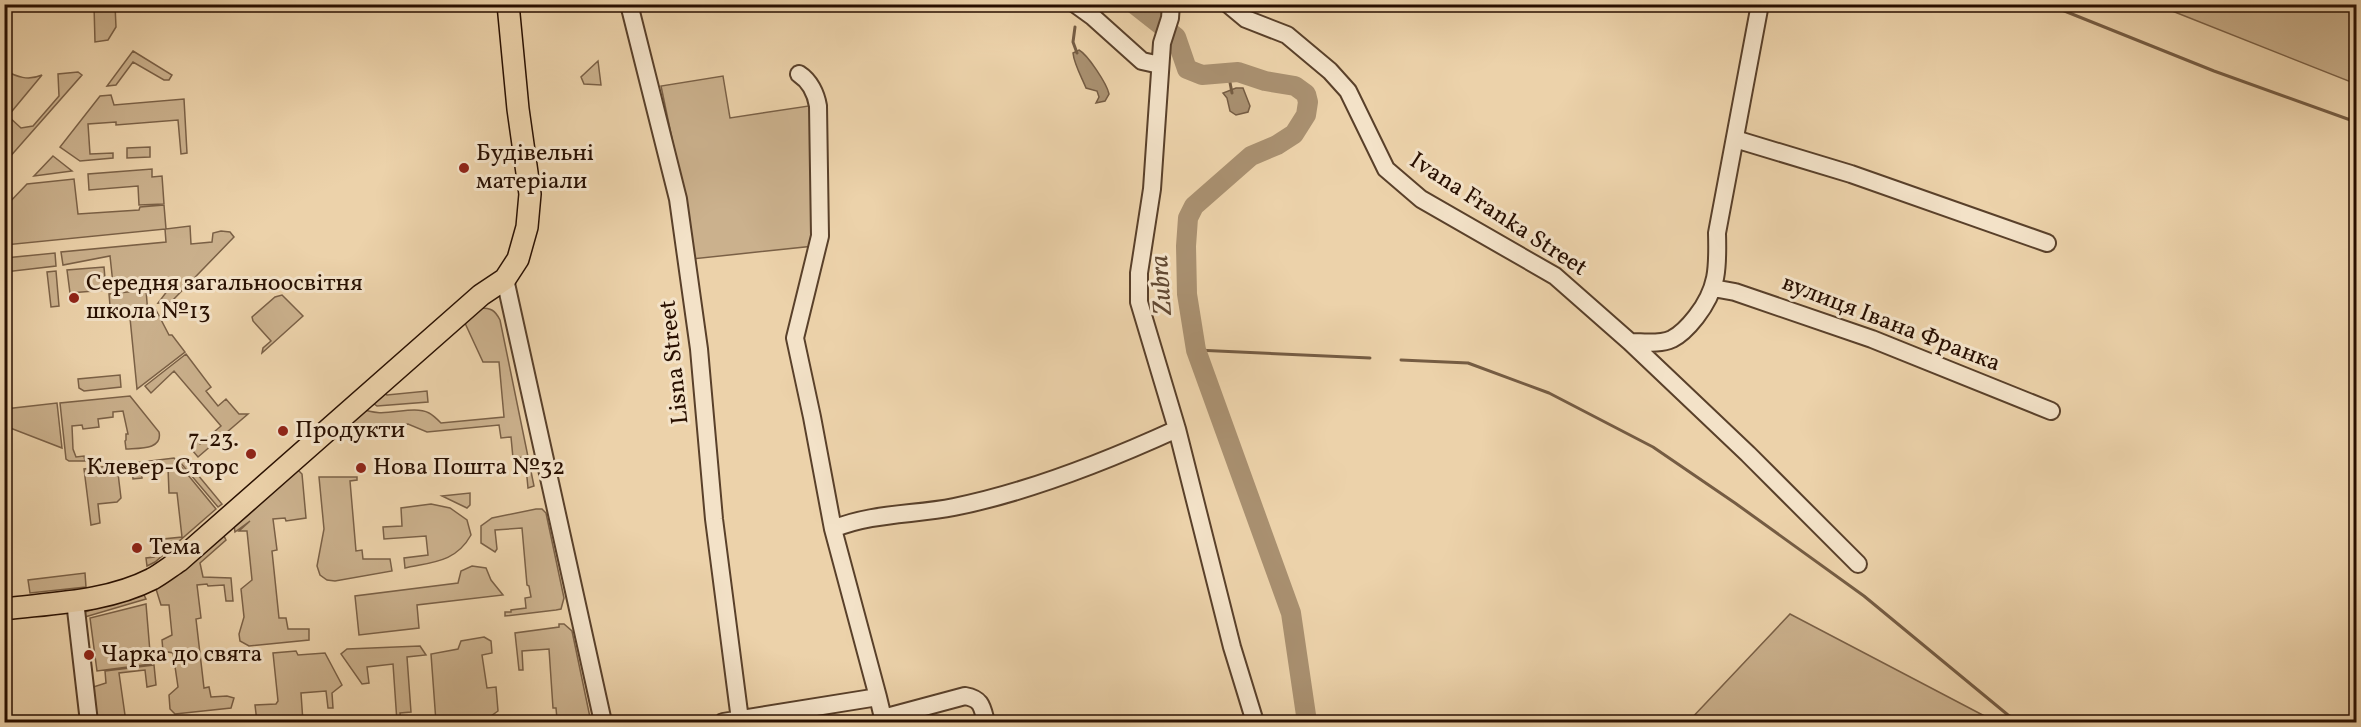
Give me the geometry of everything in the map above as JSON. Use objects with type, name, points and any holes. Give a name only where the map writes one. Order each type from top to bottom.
[{"type":"main road","points":[[4,609],[75,601],[126,589],[152,579],[180,561],[481,295],[505,279],[518,259],[527,227],[530,194],[518,109],[508,4]]},
{"type":"street","name":"Lisna Street","points":[[629,4],[678,199],[699,349],[731,721],[879,697]]},
{"type":"street","points":[[1075,4],[1142,61],[1160,65]]},
{"type":"street","name":"Ivana Franka Street","points":[[1228,4],[1246,18],[1287,35],[1330,71],[1347,91],[1386,169],[1421,199],[1555,276],[1630,342],[1748,454],[1858,564]]},
{"type":"street","points":[[1630,342],[1655,343],[1670,340],[1685,331],[1706,304],[1713,288],[1718,261],[1717,233],[1760,4]]},
{"type":"street","points":[[1170,11],[1162,43],[1152,189],[1138,273],[1139,302],[1177,429],[1232,647],[1255,723]]},
{"type":"street","points":[[799,74],[806,78],[811,86],[818,106],[820,236],[795,338],[833,529],[884,720],[965,696],[975,698],[982,706],[986,723]]},
{"type":"street","points":[[1736,139],[1851,174],[2047,243]]},
{"type":"street","points":[[505,279],[603,723]]},
{"type":"street","name":"вулиця Івана Франка","points":[[1713,288],[1735,292],[1872,339],[2051,411]]},
{"type":"street","points":[[833,529],[864,519],[953,507],[988,499],[1107,460],[1177,429]]},
{"type":"street","points":[[75,601],[89,723]]},
{"type":"shaded area","points":[[94,5],[115,5],[116,27],[108,40],[95,42]]},
{"type":"shaded area","points":[[2157,5],[2356,5],[2356,84]]},
{"type":"shaded area","points":[[1079,50],[1092,63],[1105,84],[1109,94],[1105,101],[1096,103],[1099,97],[1097,91],[1086,88],[1073,53]]},
{"type":"shaded area","points":[[133,51],[172,75],[169,80],[164,80],[133,62],[116,85],[107,86]]},
{"type":"shaded area","points":[[598,61],[601,85],[584,84],[581,77]]},
{"type":"shaded area","points":[[4,70],[23,77],[32,78],[42,75],[8,116],[21,128],[33,126],[59,96],[58,74],[78,72],[82,75],[8,159],[4,126]]},
{"type":"shaded area","points":[[723,76],[730,118],[815,105],[814,246],[692,259],[680,177],[661,86]]},
{"type":"shaded area","points":[[1243,88],[1250,106],[1248,112],[1236,115],[1230,111],[1227,98],[1223,93]]},
{"type":"shaded area","points":[[111,95],[114,105],[184,99],[187,153],[181,154],[178,120],[116,125],[116,122],[88,124],[90,154],[113,153],[113,158],[80,161],[60,147],[100,96]]},
{"type":"shaded area","points":[[150,147],[150,157],[127,158],[127,148]]},
{"type":"shaded area","points":[[53,156],[72,171],[34,176]]},
{"type":"shaded area","points":[[152,169],[152,177],[162,176],[164,204],[139,205],[138,186],[89,190],[88,174]]},
{"type":"shaded area","points":[[74,179],[78,214],[139,210],[140,207],[164,205],[166,229],[190,226],[191,244],[212,242],[213,233],[221,231],[230,232],[234,237],[171,302],[158,303],[168,290],[161,279],[113,284],[110,256],[63,265],[61,252],[166,242],[165,229],[5,245],[5,207],[27,184]]},
{"type":"shaded area","points":[[55,253],[56,266],[5,272],[5,258]]},
{"type":"shaded area","points":[[104,267],[106,290],[70,293],[67,270]]},
{"type":"shaded area","points":[[56,271],[59,306],[51,307],[47,272]]},
{"type":"shaded area","points":[[146,290],[148,314],[111,318],[109,294]]},
{"type":"shaded area","points":[[282,295],[303,316],[262,353],[263,348],[271,341],[252,317],[275,297]]},
{"type":"shaded area","points":[[480,308],[492,310],[500,320],[534,486],[528,488],[525,457],[513,458],[511,437],[501,438],[499,425],[427,432],[408,424],[354,428],[350,426],[348,420],[361,408],[378,413],[422,411],[431,414],[441,423],[504,417],[499,362],[483,362],[464,321]]},
{"type":"shaded area","points":[[156,310],[169,335],[172,335],[185,352],[137,389],[130,318],[149,316],[149,311]]},
{"type":"shaded area","points":[[186,354],[211,387],[206,391],[218,406],[226,399],[239,414],[248,414],[198,457],[192,450],[191,442],[194,438],[200,444],[221,426],[174,371],[151,393],[145,386]]},
{"type":"shaded area","points":[[120,375],[121,387],[84,391],[79,388],[78,379]]},
{"type":"shaded area","points":[[380,391],[387,395],[427,391],[428,402],[377,406],[373,403]]},
{"type":"shaded area","points":[[130,396],[159,432],[159,438],[154,445],[126,449],[125,441],[126,434],[128,434],[123,411],[113,412],[113,417],[98,419],[99,427],[83,429],[82,425],[72,426],[73,449],[76,457],[84,456],[85,461],[66,459],[60,403]]},
{"type":"shaded area","points":[[57,403],[62,448],[5,426],[5,409]]},
{"type":"shaded area","points":[[183,457],[222,504],[218,507],[179,461]]},
{"type":"shaded area","points":[[174,458],[216,509],[155,562],[147,566],[146,558],[154,557],[153,540],[182,537],[177,493],[169,493],[168,468],[142,471],[142,478],[133,479],[132,466],[134,463]]},
{"type":"shaded area","points":[[117,465],[121,498],[117,502],[98,504],[100,523],[91,525],[84,469]]},
{"type":"shaded area","points":[[298,470],[302,474],[306,518],[286,521],[285,518],[273,519],[277,550],[272,551],[279,618],[286,618],[288,629],[309,629],[309,640],[249,646],[240,641],[239,634],[244,617],[241,589],[252,580],[247,531],[239,531],[250,521],[235,532],[233,519]]},
{"type":"shaded area","points":[[319,477],[357,477],[357,480],[350,481],[356,551],[362,550],[363,559],[390,559],[392,571],[335,581],[327,580],[320,575],[317,566],[324,529]]},
{"type":"shaded area","points":[[470,493],[470,505],[467,508],[442,496]]},
{"type":"shaded area","points":[[431,504],[450,508],[467,520],[471,535],[465,544],[451,556],[405,568],[404,558],[428,555],[426,536],[384,539],[383,527],[402,526],[401,508]]},
{"type":"shaded area","points":[[542,509],[546,513],[564,598],[561,609],[505,616],[505,612],[526,608],[525,598],[531,597],[527,585],[522,528],[495,530],[497,549],[495,552],[481,543],[481,526],[492,518]]},
{"type":"shaded area","points":[[217,536],[224,536],[226,540],[200,563],[203,577],[231,578],[233,601],[226,601],[224,585],[197,585],[201,618],[196,619],[204,688],[209,687],[211,697],[234,698],[231,708],[175,714],[170,709],[169,695],[178,687],[173,653],[163,651],[162,640],[172,635],[169,605],[161,605],[156,589]]},
{"type":"shaded area","points":[[472,566],[486,568],[491,580],[503,595],[417,605],[419,628],[359,635],[355,596],[458,583],[461,571]]},
{"type":"shaded area","points":[[85,573],[86,587],[30,593],[28,580]]},
{"type":"shaded area","points":[[140,594],[146,599],[85,617],[85,612]]},
{"type":"shaded area","points":[[146,604],[151,664],[97,671],[90,618]]},
{"type":"shaded area","points":[[1790,614],[1996,722],[1688,722]]},
{"type":"shaded area","points":[[559,624],[564,624],[572,631],[591,722],[551,722],[557,719],[556,708],[553,708],[549,649],[522,651],[523,670],[519,670],[515,633],[559,627]]},
{"type":"shaded area","points":[[484,637],[491,641],[492,653],[482,655],[487,688],[496,687],[498,711],[487,719],[487,722],[436,722],[431,654],[458,649],[461,641]]},
{"type":"shaded area","points":[[420,646],[426,655],[407,657],[411,712],[400,713],[401,722],[397,722],[393,664],[367,667],[369,683],[362,684],[341,654],[347,649]]},
{"type":"shaded area","points":[[296,651],[298,655],[325,653],[342,685],[332,693],[333,708],[328,708],[326,691],[301,693],[303,722],[257,722],[255,705],[276,704],[278,701],[273,653]]},
{"type":"shaded area","points":[[154,665],[156,685],[147,687],[145,670],[119,673],[126,722],[91,722],[87,689],[106,683],[105,671]]},
{"type":"waterway","name":"Zubra","points":[[1134,4],[1176,37],[1187,69],[1202,75],[1238,72],[1265,81],[1295,86],[1306,94],[1308,102],[1306,115],[1294,134],[1277,145],[1251,156],[1194,206],[1188,218],[1186,246],[1187,294],[1196,350],[1291,613],[1307,722]]},
{"type":"waterway","points":[[2047,4],[2214,71],[2356,122]]},
{"type":"waterway","points":[[1075,27],[1073,42],[1077,53]]},
{"type":"waterway","points":[[1228,72],[1232,93]]},
{"type":"waterway","points":[[1196,350],[1370,358]]},
{"type":"waterway","points":[[1401,360],[1468,363],[1549,393],[1653,447],[1864,596],[2008,715],[2021,722]]},
{"type":"place","name":"Будівельні матеріали","points":[[464,168]]},
{"type":"place","name":"Середня загальноосвітня школа №13","points":[[74,298]]},
{"type":"place","name":"Продукти","points":[[283,431]]},
{"type":"place","name":"7-23. Клевер-Сторс","points":[[251,454]]},
{"type":"place","name":"Нова Пошта №32","points":[[361,468]]},
{"type":"place","name":"Тема","points":[[137,548]]},
{"type":"place","name":"Чарка до свята","points":[[89,655]]}]
